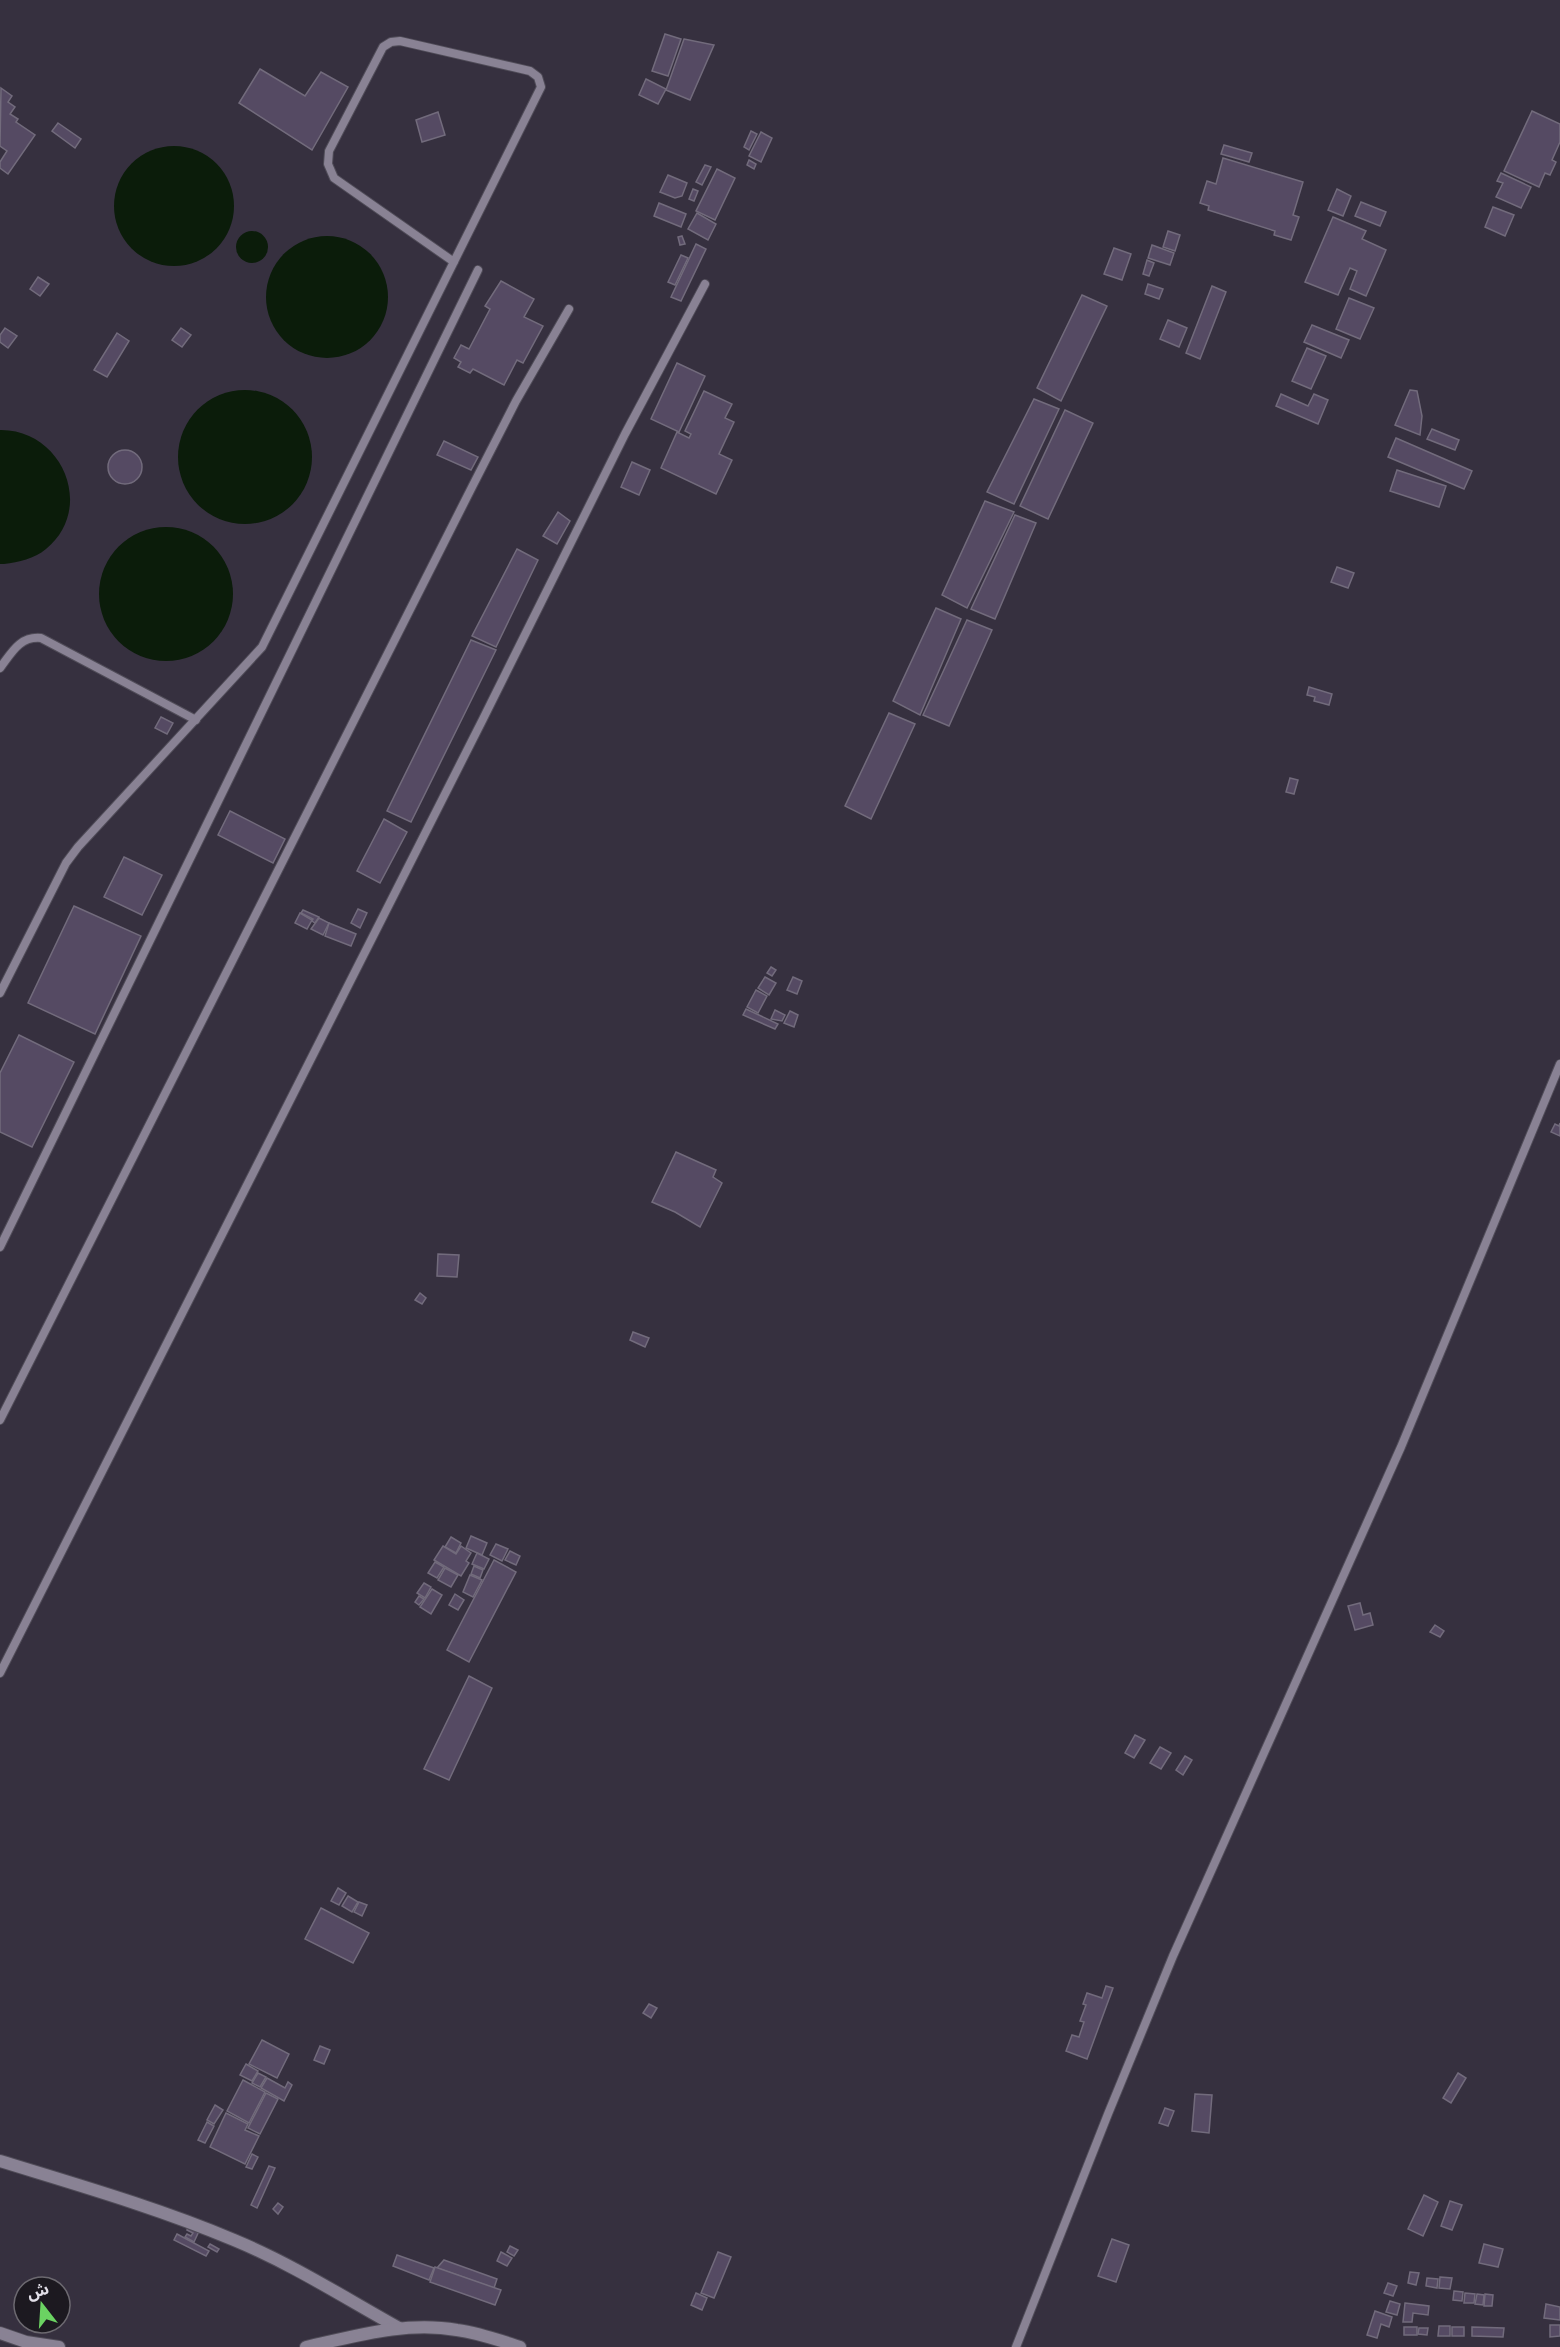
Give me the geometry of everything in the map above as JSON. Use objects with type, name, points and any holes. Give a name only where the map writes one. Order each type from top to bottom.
[{"type":"street","points":[[0,2161],[193,2224],[236,2241],[303,2274],[399,2328]]},
{"type":"street","points":[[306,2347],[365,2333],[399,2328],[456,2329],[520,2347]]},
{"type":"street","points":[[0,2333],[26,2342],[59,2347]]},
{"type":"lane","points":[[0,993],[66,863],[78,847],[262,647],[454,262],[541,87],[538,77],[530,71],[400,41],[391,42],[383,47],[329,151],[328,164],[334,178],[454,262]]},
{"type":"lane","points":[[0,1247],[478,270]]},
{"type":"lane","points":[[0,1673],[625,434],[705,284]]},
{"type":"lane","points":[[0,1420],[476,477],[516,401],[569,309]]},
{"type":"lane","points":[[0,668],[20,642],[29,637],[41,638],[196,720]]},
{"type":"lane","points":[[1016,2347],[1173,1956],[1401,1447],[1560,1064]]},
{"type":"shaded area","points":[[174,146],[197,151],[216,164],[229,183],[234,206],[229,229],[216,248],[197,261],[174,266],[151,261],[132,248],[119,229],[114,206],[119,183],[132,164],[151,151]]},
{"type":"shaded area","points":[[252,231],[263,236],[268,247],[263,258],[252,263],[241,258],[236,247],[241,236]]},
{"type":"shaded area","points":[[327,236],[350,241],[361,246],[370,254],[378,263],[383,274],[388,297],[383,320],[378,331],[370,340],[361,348],[350,353],[327,358],[304,353],[293,348],[284,340],[276,331],[271,320],[266,297],[271,274],[276,263],[284,254],[293,246],[304,241]]},
{"type":"shaded area","points":[[245,390],[271,395],[292,410],[307,431],[312,457],[307,483],[292,504],[271,519],[245,524],[219,519],[198,504],[183,483],[178,457],[183,431],[198,410],[219,395]]},
{"type":"shaded area","points":[[0,430],[22,433],[40,442],[55,456],[65,474],[70,493],[69,513],[61,532],[46,549],[26,560],[4,564],[0,564]]},
{"type":"shaded area","points":[[166,527],[192,532],[213,547],[228,568],[233,594],[228,620],[213,641],[192,656],[166,661],[140,656],[119,641],[104,620],[99,594],[104,568],[119,547],[140,532]]},
{"type":"building","points":[[665,34],[681,39],[668,76],[652,71]]},
{"type":"building","points":[[684,39],[714,45],[690,100],[666,90]]},
{"type":"building","points":[[260,69],[305,96],[321,72],[348,87],[312,150],[239,103]]},
{"type":"building","points":[[646,79],[666,89],[658,104],[639,95]]},
{"type":"building","points":[[1,88],[12,96],[8,102],[15,107],[10,114],[18,119],[16,122],[35,135],[8,174],[0,168],[0,162],[7,151],[0,146]]},
{"type":"building","points":[[1532,111],[1560,124],[1560,142],[1552,160],[1556,162],[1550,175],[1545,173],[1539,187],[1504,171]]},
{"type":"building","points":[[438,112],[445,135],[422,142],[416,120]]},
{"type":"building","points":[[58,123],[81,139],[75,148],[52,131]]},
{"type":"building","points":[[751,131],[757,134],[749,150],[744,147]]},
{"type":"building","points":[[761,132],[772,138],[761,162],[749,156]]},
{"type":"building","points":[[1224,145],[1252,153],[1249,162],[1221,154]]},
{"type":"building","points":[[1223,158],[1303,182],[1293,215],[1299,217],[1291,240],[1274,235],[1275,231],[1208,210],[1209,206],[1200,203],[1207,181],[1216,184]]},
{"type":"building","points":[[749,160],[756,164],[754,169],[747,165]]},
{"type":"building","points":[[705,165],[711,167],[702,185],[696,182]]},
{"type":"building","points":[[717,169],[735,178],[715,220],[696,211]]},
{"type":"building","points":[[1501,173],[1531,187],[1521,208],[1496,197],[1503,183],[1497,181]]},
{"type":"building","points":[[668,175],[687,183],[682,196],[675,198],[660,192]]},
{"type":"building","points":[[693,189],[698,191],[694,201],[689,199]]},
{"type":"building","points":[[1337,189],[1351,196],[1343,216],[1328,210]]},
{"type":"building","points":[[1361,202],[1386,212],[1380,226],[1355,216]]},
{"type":"building","points":[[659,203],[686,214],[681,227],[654,216]]},
{"type":"building","points":[[1493,207],[1514,215],[1505,236],[1485,227]]},
{"type":"building","points":[[697,213],[716,224],[708,240],[688,229]]},
{"type":"building","points":[[1333,217],[1366,231],[1362,239],[1386,250],[1366,296],[1350,289],[1357,271],[1350,268],[1338,295],[1305,282]]},
{"type":"building","points":[[1168,231],[1180,235],[1175,251],[1163,247]]},
{"type":"building","points":[[682,236],[685,244],[680,245],[678,237]]},
{"type":"building","points":[[696,244],[706,249],[681,301],[671,297]]},
{"type":"building","points":[[1152,245],[1174,253],[1170,265],[1148,258]]},
{"type":"building","points":[[1114,248],[1131,254],[1122,280],[1104,274]]},
{"type":"building","points":[[681,255],[688,258],[675,285],[668,282]]},
{"type":"building","points":[[1147,260],[1154,263],[1149,276],[1143,274]]},
{"type":"building","points":[[38,277],[49,284],[40,296],[30,289]]},
{"type":"building","points":[[501,281],[534,299],[524,317],[543,326],[523,363],[517,360],[504,385],[473,369],[470,373],[458,367],[461,362],[454,358],[461,345],[469,349],[490,309],[485,306]]},
{"type":"building","points":[[1148,284],[1163,289],[1159,299],[1145,294]]},
{"type":"building","points":[[1212,286],[1226,292],[1200,359],[1186,353]]},
{"type":"building","points":[[1082,295],[1107,306],[1061,401],[1037,388]]},
{"type":"building","points":[[1349,298],[1374,308],[1360,339],[1336,329]]},
{"type":"building","points":[[1168,320],[1187,328],[1179,347],[1160,339]]},
{"type":"building","points":[[1312,325],[1349,340],[1341,358],[1304,342]]},
{"type":"building","points":[[5,328],[17,336],[8,348],[0,342],[0,335]]},
{"type":"building","points":[[181,328],[191,335],[182,347],[172,340]]},
{"type":"building","points":[[117,333],[129,341],[107,377],[94,370]]},
{"type":"building","points":[[1307,348],[1326,356],[1311,389],[1292,381]]},
{"type":"building","points":[[677,363],[705,376],[679,432],[651,419]]},
{"type":"building","points":[[1410,390],[1417,391],[1422,416],[1420,435],[1395,425]]},
{"type":"building","points":[[704,391],[732,404],[725,418],[734,422],[719,454],[732,460],[716,494],[661,468],[677,432],[689,438],[691,434],[685,431]]},
{"type":"building","points":[[1281,394],[1308,406],[1314,394],[1328,400],[1318,424],[1276,406]]},
{"type":"building","points":[[1034,399],[1059,409],[1014,504],[987,492]]},
{"type":"building","points":[[1065,410],[1093,423],[1048,519],[1020,506]]},
{"type":"building","points":[[1432,429],[1459,440],[1455,450],[1427,439]]},
{"type":"building","points":[[1396,438],[1472,471],[1464,489],[1388,457]]},
{"type":"building","points":[[444,441],[478,457],[471,470],[437,455]]},
{"type":"building","points":[[125,450],[137,455],[142,467],[137,479],[125,484],[113,479],[108,467],[113,455]]},
{"type":"building","points":[[632,462],[650,470],[639,495],[621,487]]},
{"type":"building","points":[[1397,470],[1446,486],[1439,507],[1390,491]]},
{"type":"building","points":[[985,501],[1014,512],[967,608],[942,595]]},
{"type":"building","points":[[558,512],[570,521],[557,544],[543,536]]},
{"type":"building","points":[[1015,515],[1036,523],[995,619],[971,609]]},
{"type":"building","points":[[517,549],[538,560],[496,647],[472,636]]},
{"type":"building","points":[[1337,567],[1354,573],[1348,588],[1331,582]]},
{"type":"building","points":[[936,608],[961,619],[920,715],[893,701]]},
{"type":"building","points":[[967,620],[992,630],[949,726],[923,715]]},
{"type":"building","points":[[471,640],[496,650],[411,822],[387,811]]},
{"type":"building","points":[[1309,687],[1332,694],[1329,705],[1314,701],[1315,697],[1307,695]]},
{"type":"building","points":[[889,713],[915,724],[871,819],[845,806]]},
{"type":"building","points":[[161,717],[173,723],[167,734],[155,728]]},
{"type":"building","points":[[1290,778],[1298,780],[1294,794],[1286,792]]},
{"type":"building","points":[[230,811],[285,839],[273,863],[218,835]]},
{"type":"building","points":[[384,819],[407,832],[380,883],[357,871]]},
{"type":"building","points":[[124,857],[162,875],[142,915],[104,897]]},
{"type":"building","points":[[74,906],[141,936],[95,1034],[28,1003]]},
{"type":"building","points":[[358,909],[367,913],[360,928],[351,923]]},
{"type":"building","points":[[303,910],[319,917],[315,923],[313,919],[301,913]]},
{"type":"building","points":[[300,913],[312,920],[307,929],[295,923]]},
{"type":"building","points":[[319,918],[329,923],[323,935],[311,929]]},
{"type":"building","points":[[329,923],[356,934],[351,946],[325,936]]},
{"type":"building","points":[[771,967],[776,970],[772,976],[767,973]]},
{"type":"building","points":[[765,977],[776,983],[769,995],[758,988]]},
{"type":"building","points":[[793,977],[802,981],[797,994],[787,990]]},
{"type":"building","points":[[756,990],[767,996],[758,1013],[747,1007]]},
{"type":"building","points":[[746,1009],[778,1024],[775,1029],[743,1015]]},
{"type":"building","points":[[775,1010],[785,1015],[782,1021],[771,1019]]},
{"type":"building","points":[[790,1011],[798,1015],[794,1027],[784,1023]]},
{"type":"building","points":[[19,1035],[74,1062],[32,1147],[0,1132],[0,1073]]},
{"type":"building","points":[[1560,1123],[1560,1136],[1551,1132],[1555,1124],[1559,1126]]},
{"type":"building","points":[[676,1152],[716,1170],[713,1177],[722,1183],[700,1227],[652,1202]]},
{"type":"building","points":[[438,1254],[459,1255],[457,1277],[437,1276]]},
{"type":"building","points":[[420,1293],[426,1298],[422,1304],[415,1300]]},
{"type":"building","points":[[633,1332],[649,1338],[645,1347],[630,1340]]},
{"type":"building","points":[[471,1536],[487,1543],[482,1555],[466,1548]]},
{"type":"building","points":[[451,1537],[461,1543],[456,1553],[445,1547]]},
{"type":"building","points":[[496,1544],[508,1549],[502,1561],[490,1555]]},
{"type":"building","points":[[443,1546],[456,1554],[461,1546],[471,1553],[466,1561],[469,1563],[461,1576],[434,1560]]},
{"type":"building","points":[[510,1551],[520,1556],[516,1565],[505,1560]]},
{"type":"building","points":[[477,1553],[489,1559],[484,1569],[472,1564]]},
{"type":"building","points":[[494,1560],[516,1572],[469,1662],[447,1650]]},
{"type":"building","points":[[435,1562],[444,1567],[437,1578],[428,1573]]},
{"type":"building","points":[[474,1566],[483,1570],[480,1578],[471,1574]]},
{"type":"building","points":[[445,1568],[458,1575],[451,1587],[438,1580]]},
{"type":"building","points":[[470,1575],[482,1580],[473,1597],[463,1592]]},
{"type":"building","points":[[424,1583],[431,1587],[425,1598],[417,1593]]},
{"type":"building","points":[[432,1589],[442,1595],[431,1614],[420,1607]]},
{"type":"building","points":[[455,1594],[464,1600],[458,1610],[449,1605]]},
{"type":"building","points":[[419,1596],[424,1599],[419,1605],[415,1602]]},
{"type":"building","points":[[1360,1603],[1363,1615],[1370,1613],[1373,1625],[1355,1630],[1348,1606]]},
{"type":"building","points":[[1435,1625],[1444,1631],[1440,1637],[1430,1632]]},
{"type":"building","points":[[469,1676],[492,1688],[449,1780],[424,1769]]},
{"type":"building","points":[[1135,1735],[1145,1740],[1134,1758],[1125,1753]]},
{"type":"building","points":[[1160,1747],[1171,1753],[1161,1769],[1150,1763]]},
{"type":"building","points":[[1185,1756],[1192,1760],[1183,1775],[1176,1770]]},
{"type":"building","points":[[338,1888],[346,1893],[339,1905],[331,1901]]},
{"type":"building","points":[[348,1896],[358,1902],[352,1912],[342,1906]]},
{"type":"building","points":[[359,1902],[367,1905],[362,1916],[354,1912]]},
{"type":"building","points":[[321,1908],[369,1933],[353,1963],[305,1939]]},
{"type":"building","points":[[1106,1986],[1113,1988],[1087,2059],[1066,2051],[1072,2035],[1079,2037],[1084,2022],[1080,2021],[1086,2005],[1083,2004],[1087,1993],[1102,1998]]},
{"type":"building","points":[[649,2004],[657,2008],[651,2018],[643,2013]]},
{"type":"building","points":[[262,2040],[289,2054],[277,2078],[249,2064]]},
{"type":"building","points":[[320,2046],[330,2050],[324,2064],[314,2060]]},
{"type":"building","points":[[246,2064],[258,2071],[252,2081],[240,2075]]},
{"type":"building","points":[[258,2073],[266,2077],[260,2087],[252,2083]]},
{"type":"building","points":[[1458,2073],[1466,2078],[1451,2103],[1443,2098]]},
{"type":"building","points":[[267,2078],[285,2088],[288,2082],[292,2085],[284,2101],[261,2088]]},
{"type":"building","points":[[243,2080],[265,2092],[249,2123],[227,2111]]},
{"type":"building","points":[[266,2093],[278,2099],[260,2134],[248,2128]]},
{"type":"building","points":[[1195,2094],[1212,2095],[1209,2133],[1192,2131]]},
{"type":"building","points":[[215,2105],[223,2110],[214,2124],[207,2120]]},
{"type":"building","points":[[1165,2108],[1174,2111],[1168,2126],[1159,2123]]},
{"type":"building","points":[[226,2113],[248,2124],[245,2130],[259,2136],[245,2164],[210,2147]]},
{"type":"building","points":[[207,2122],[214,2126],[205,2143],[198,2140]]},
{"type":"building","points":[[252,2154],[258,2157],[252,2169],[246,2167]]},
{"type":"building","points":[[269,2166],[275,2168],[257,2208],[251,2205]]},
{"type":"building","points":[[1424,2195],[1438,2202],[1423,2236],[1408,2229]]},
{"type":"building","points":[[1450,2201],[1462,2205],[1452,2230],[1441,2226]]},
{"type":"building","points":[[278,2203],[283,2207],[278,2214],[273,2209]]},
{"type":"building","points":[[188,2226],[199,2231],[194,2242],[185,2237],[193,2233],[187,2230]]},
{"type":"building","points":[[177,2234],[209,2251],[206,2256],[174,2240]]},
{"type":"building","points":[[1112,2239],[1129,2245],[1116,2282],[1098,2276]]},
{"type":"building","points":[[210,2244],[219,2249],[217,2252],[208,2247]]},
{"type":"building","points":[[1484,2244],[1503,2249],[1498,2267],[1479,2263]]},
{"type":"building","points":[[510,2246],[518,2250],[514,2256],[507,2252]]},
{"type":"building","points":[[501,2252],[512,2258],[507,2266],[497,2261]]},
{"type":"building","points":[[718,2252],[731,2257],[714,2298],[701,2293]]},
{"type":"building","points":[[397,2255],[434,2268],[429,2280],[393,2266]]},
{"type":"building","points":[[444,2260],[497,2279],[494,2288],[437,2268]]},
{"type":"building","points":[[435,2267],[501,2290],[495,2305],[430,2282]]},
{"type":"building","points":[[1410,2272],[1419,2273],[1416,2285],[1408,2283]]},
{"type":"building","points":[[1440,2277],[1452,2278],[1450,2289],[1439,2288]]},
{"type":"building","points":[[1427,2278],[1438,2279],[1437,2288],[1426,2286]]},
{"type":"building","points":[[1388,2283],[1397,2286],[1393,2296],[1384,2293]]},
{"type":"building","points":[[1454,2291],[1463,2292],[1462,2301],[1453,2300]]},
{"type":"building","points":[[696,2293],[707,2298],[702,2310],[691,2305]]},
{"type":"building","points":[[1465,2293],[1475,2294],[1474,2303],[1464,2303]]},
{"type":"building","points":[[1477,2294],[1484,2295],[1483,2305],[1475,2304]]},
{"type":"building","points":[[1485,2294],[1493,2295],[1492,2306],[1484,2306]]},
{"type":"building","points":[[1390,2301],[1400,2304],[1397,2315],[1386,2312]]},
{"type":"building","points":[[1405,2303],[1429,2306],[1428,2315],[1413,2313],[1412,2322],[1403,2322]]},
{"type":"building","points":[[1546,2304],[1560,2307],[1560,2320],[1544,2318]]},
{"type":"building","points":[[1375,2311],[1392,2317],[1389,2327],[1381,2324],[1377,2338],[1367,2335]]},
{"type":"building","points":[[1550,2325],[1560,2325],[1560,2336],[1550,2337]]},
{"type":"building","points":[[1439,2326],[1450,2326],[1450,2336],[1438,2336]]},
{"type":"building","points":[[1404,2327],[1417,2327],[1417,2335],[1404,2335]]},
{"type":"building","points":[[1452,2327],[1464,2327],[1464,2336],[1452,2336]]},
{"type":"building","points":[[1472,2327],[1504,2328],[1503,2337],[1472,2336]]},
{"type":"building","points":[[1419,2328],[1428,2328],[1427,2335],[1418,2334]]}]
